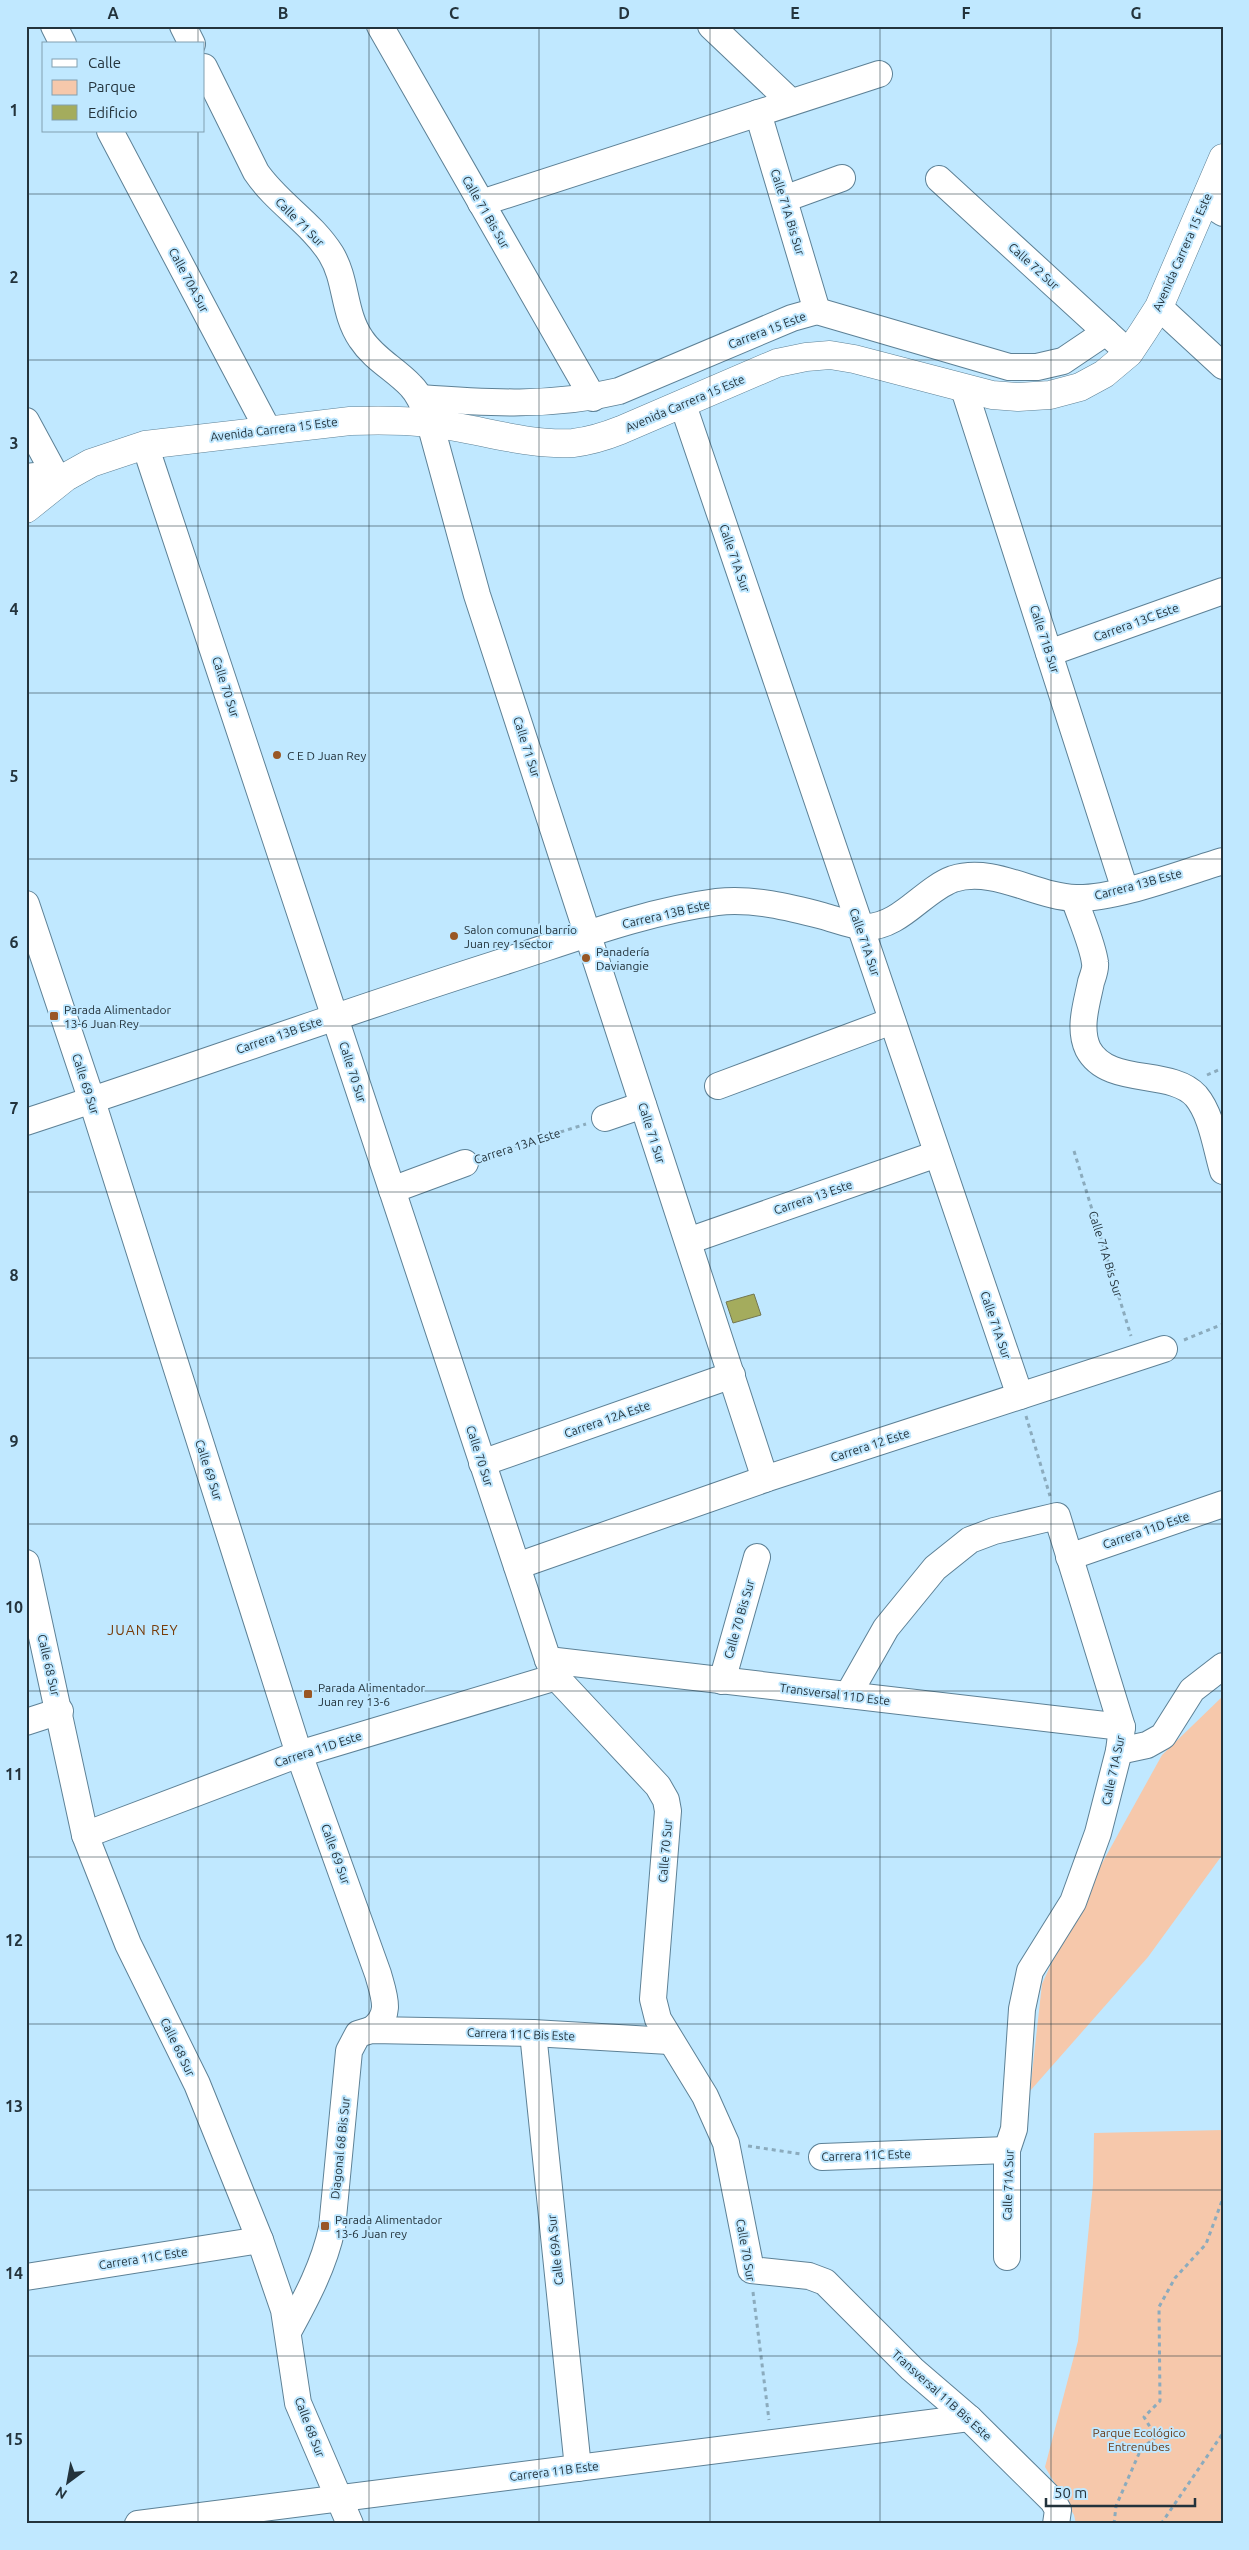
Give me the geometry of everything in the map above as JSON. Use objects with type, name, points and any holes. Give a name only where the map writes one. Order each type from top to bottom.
[{"type":"main road","name":"Avenida Carrera 15 Este","points":[[26,510],[57,478],[91,463],[146,445],[350,421],[430,423],[544,442],[573,443],[613,433],[683,405],[777,363],[806,357],[830,355],[879,365],[992,395],[1018,397],[1050,395],[1080,386],[1096,378],[1129,353],[1159,307],[1214,207],[1223,158]]},
{"type":"street","points":[[54,26],[62,42]]},
{"type":"street","points":[[183,26],[191,42]]},
{"type":"street","name":"Calle 71 Bis Sur","points":[[380,26],[593,398]]},
{"type":"street","points":[[711,26],[791,102]]},
{"type":"street","name":"Calle 71 Sur","points":[[205,70],[256,172],[266,187],[309,228],[330,253],[337,268],[350,322],[361,340],[374,356],[411,386],[420,398],[430,423],[477,595],[765,1479]]},
{"type":"street","points":[[481,203],[879,74]]},
{"type":"street","name":"Calle 71A Bis Sur","points":[[758,113],[817,311]]},
{"type":"street","name":"Calle 70A Sur","points":[[111,132],[268,430]]},
{"type":"street","points":[[784,199],[842,178]]},
{"type":"street","name":"Calle 72 Sur","points":[[939,179],[1129,353]]},
{"type":"street","points":[[1159,307],[1223,366]]},
{"type":"street","name":"Carrera 15 Este","points":[[420,398],[495,404],[556,402],[593,398],[619,391],[792,318],[817,311],[1009,367],[1037,366],[1063,361],[1106,332]]},
{"type":"street","name":"Calle 71B Sur","points":[[964,389],[1125,890]]},
{"type":"street","name":"Calle 71A Sur","points":[[683,405],[1020,1396]]},
{"type":"street","points":[[26,421],[57,478]]},
{"type":"street","name":"Calle 70 Sur","points":[[146,445],[482,1463],[552,1668],[645,1771],[666,1800],[668,1811],[653,1999],[658,2019],[669,2041],[705,2096],[726,2143],[751,2270]]},
{"type":"street","points":[[26,477],[57,478]]},
{"type":"street","name":"Carrera 13C Este","points":[[1049,654],[1223,592]]},
{"type":"street","name":"Carrera 13B Este","points":[[26,1122],[92,1101],[334,1016],[640,918],[718,902],[748,901],[800,910],[860,926],[884,924],[946,883],[976,875],[1074,898],[1098,896],[1125,890],[1223,861]]},
{"type":"street","points":[[1074,898],[1095,964],[1085,1010],[1083,1032],[1088,1049],[1099,1061],[1121,1072],[1183,1086],[1196,1096],[1206,1113],[1223,1171]]},
{"type":"street","name":"Calle 69 Sur","points":[[26,904],[92,1101],[300,1754],[378,1974],[386,2002],[384,2017],[372,2030]]},
{"type":"street","points":[[718,1086],[892,1021]]},
{"type":"street","points":[[605,1118],[643,1105]]},
{"type":"street","name":"Carrera 13 Este","points":[[688,1241],[937,1154]]},
{"type":"street","name":"Carrera 13A Este","points":[[392,1190],[465,1163]]},
{"type":"street","name":"Carrera 12 Este","points":[[517,1566],[765,1479],[1164,1349]]},
{"type":"street","name":"Carrera 12A Este","points":[[482,1463],[732,1376]]},
{"type":"street","name":"Carrera 11D Este","points":[[1069,1557],[1223,1504]]},
{"type":"street","points":[[848,1695],[886,1628],[935,1568],[970,1540],[994,1531],[1056,1516]]},
{"type":"street","name":"Calle 71A Sur","points":[[1007,2257],[1007,2150],[1014,2129],[1022,2009],[1030,1971],[1072,1902],[1098,1833],[1120,1739],[1056,1516]]},
{"type":"street","name":"Calle 70 Bis Sur","points":[[722,1681],[757,1556]]},
{"type":"street","name":"Calle 68 Sur","points":[[26,1563],[60,1711],[85,1836],[128,1944],[197,2084],[260,2240],[279,2292],[289,2330],[290,2357],[298,2402],[350,2524]]},
{"type":"street","name":"Transversal 11D Este","points":[[552,1668],[722,1681],[848,1695],[1147,1745],[1163,1736],[1192,1690],[1223,1666]]},
{"type":"street","name":"Carrera 11D Este","points":[[85,1836],[300,1754],[552,1668]]},
{"type":"street","points":[[26,1722],[60,1711]]},
{"type":"street","name":"Carrera 11C Bis Este","points":[[372,2030],[533,2033],[669,2041]]},
{"type":"street","name":"Diagonal 68 Bis Sur","points":[[289,2330],[317,2276],[332,2228],[351,2044],[358,2034],[372,2030]]},
{"type":"street","name":"Calle 69A Sur","points":[[533,2033],[578,2468]]},
{"type":"street","name":"Carrera 11C Este","points":[[822,2158],[1007,2150]]},
{"type":"street","name":"Carrera 11C Este","points":[[26,2277],[260,2240]]},
{"type":"street","name":"Transversal 11B Bis Este","points":[[751,2270],[809,2276],[825,2282],[912,2369],[970,2418],[1053,2501],[1058,2510],[1056,2524]]},
{"type":"street","name":"Carrera 11B Este","points":[[138,2524],[970,2418]]},
{"type":"path","name":"Carrera 13A Este","points":[[465,1163],[605,1118]]},
{"type":"path","name":"Calle 71A Bis Sur","points":[[1074,1151],[1138,1358]]},
{"type":"path","points":[[1164,1349],[1223,1324]]},
{"type":"path","points":[[1020,1396],[1056,1516]]},
{"type":"path","name":"Carrera 11C Este","points":[[726,2143],[822,2158]]},
{"type":"path","points":[[1114,2524],[1116,2506],[1141,2449],[1156,2437],[1144,2416],[1160,2400],[1159,2307],[1175,2278],[1206,2244],[1223,2198]]},
{"type":"path","name":"Calle 70 Sur","points":[[751,2270],[772,2443]]},
{"type":"path","points":[[1161,2524],[1223,2433]]},
{"type":"green space","points":[[1223,1696],[1223,1854],[1148,1957],[1030,2091],[1042,1984],[1075,1912],[1162,1755]]},
{"type":"green space","name":"Parque Ecológico Entrenubes","points":[[1223,2130],[1223,2524],[1076,2524],[1074,2515],[1045,2467],[1078,2341],[1093,2184],[1094,2133]]},
{"type":"building","points":[[754,1294],[761,1315],[733,1323],[726,1302]]},
{"type":"place","name":"C E D Juan Rey","points":[[277,755]]},
{"type":"place","name":"Salon comunal barrio Juan rey 1sector","points":[[454,936]]},
{"type":"place","name":"Panadería Daviangie","points":[[586,958]]},
{"type":"place","name":"Parada Alimentador 13-6 Juan Rey","points":[[54,1016]]},
{"type":"place","name":"Parada Alimentador Juan rey 13-6","points":[[308,1694]]},
{"type":"place","name":"Parada Alimentador 13-6 Juan rey","points":[[325,2226]]},
{"type":"district","name":"JUAN REY","points":[[143,1630]]}]
